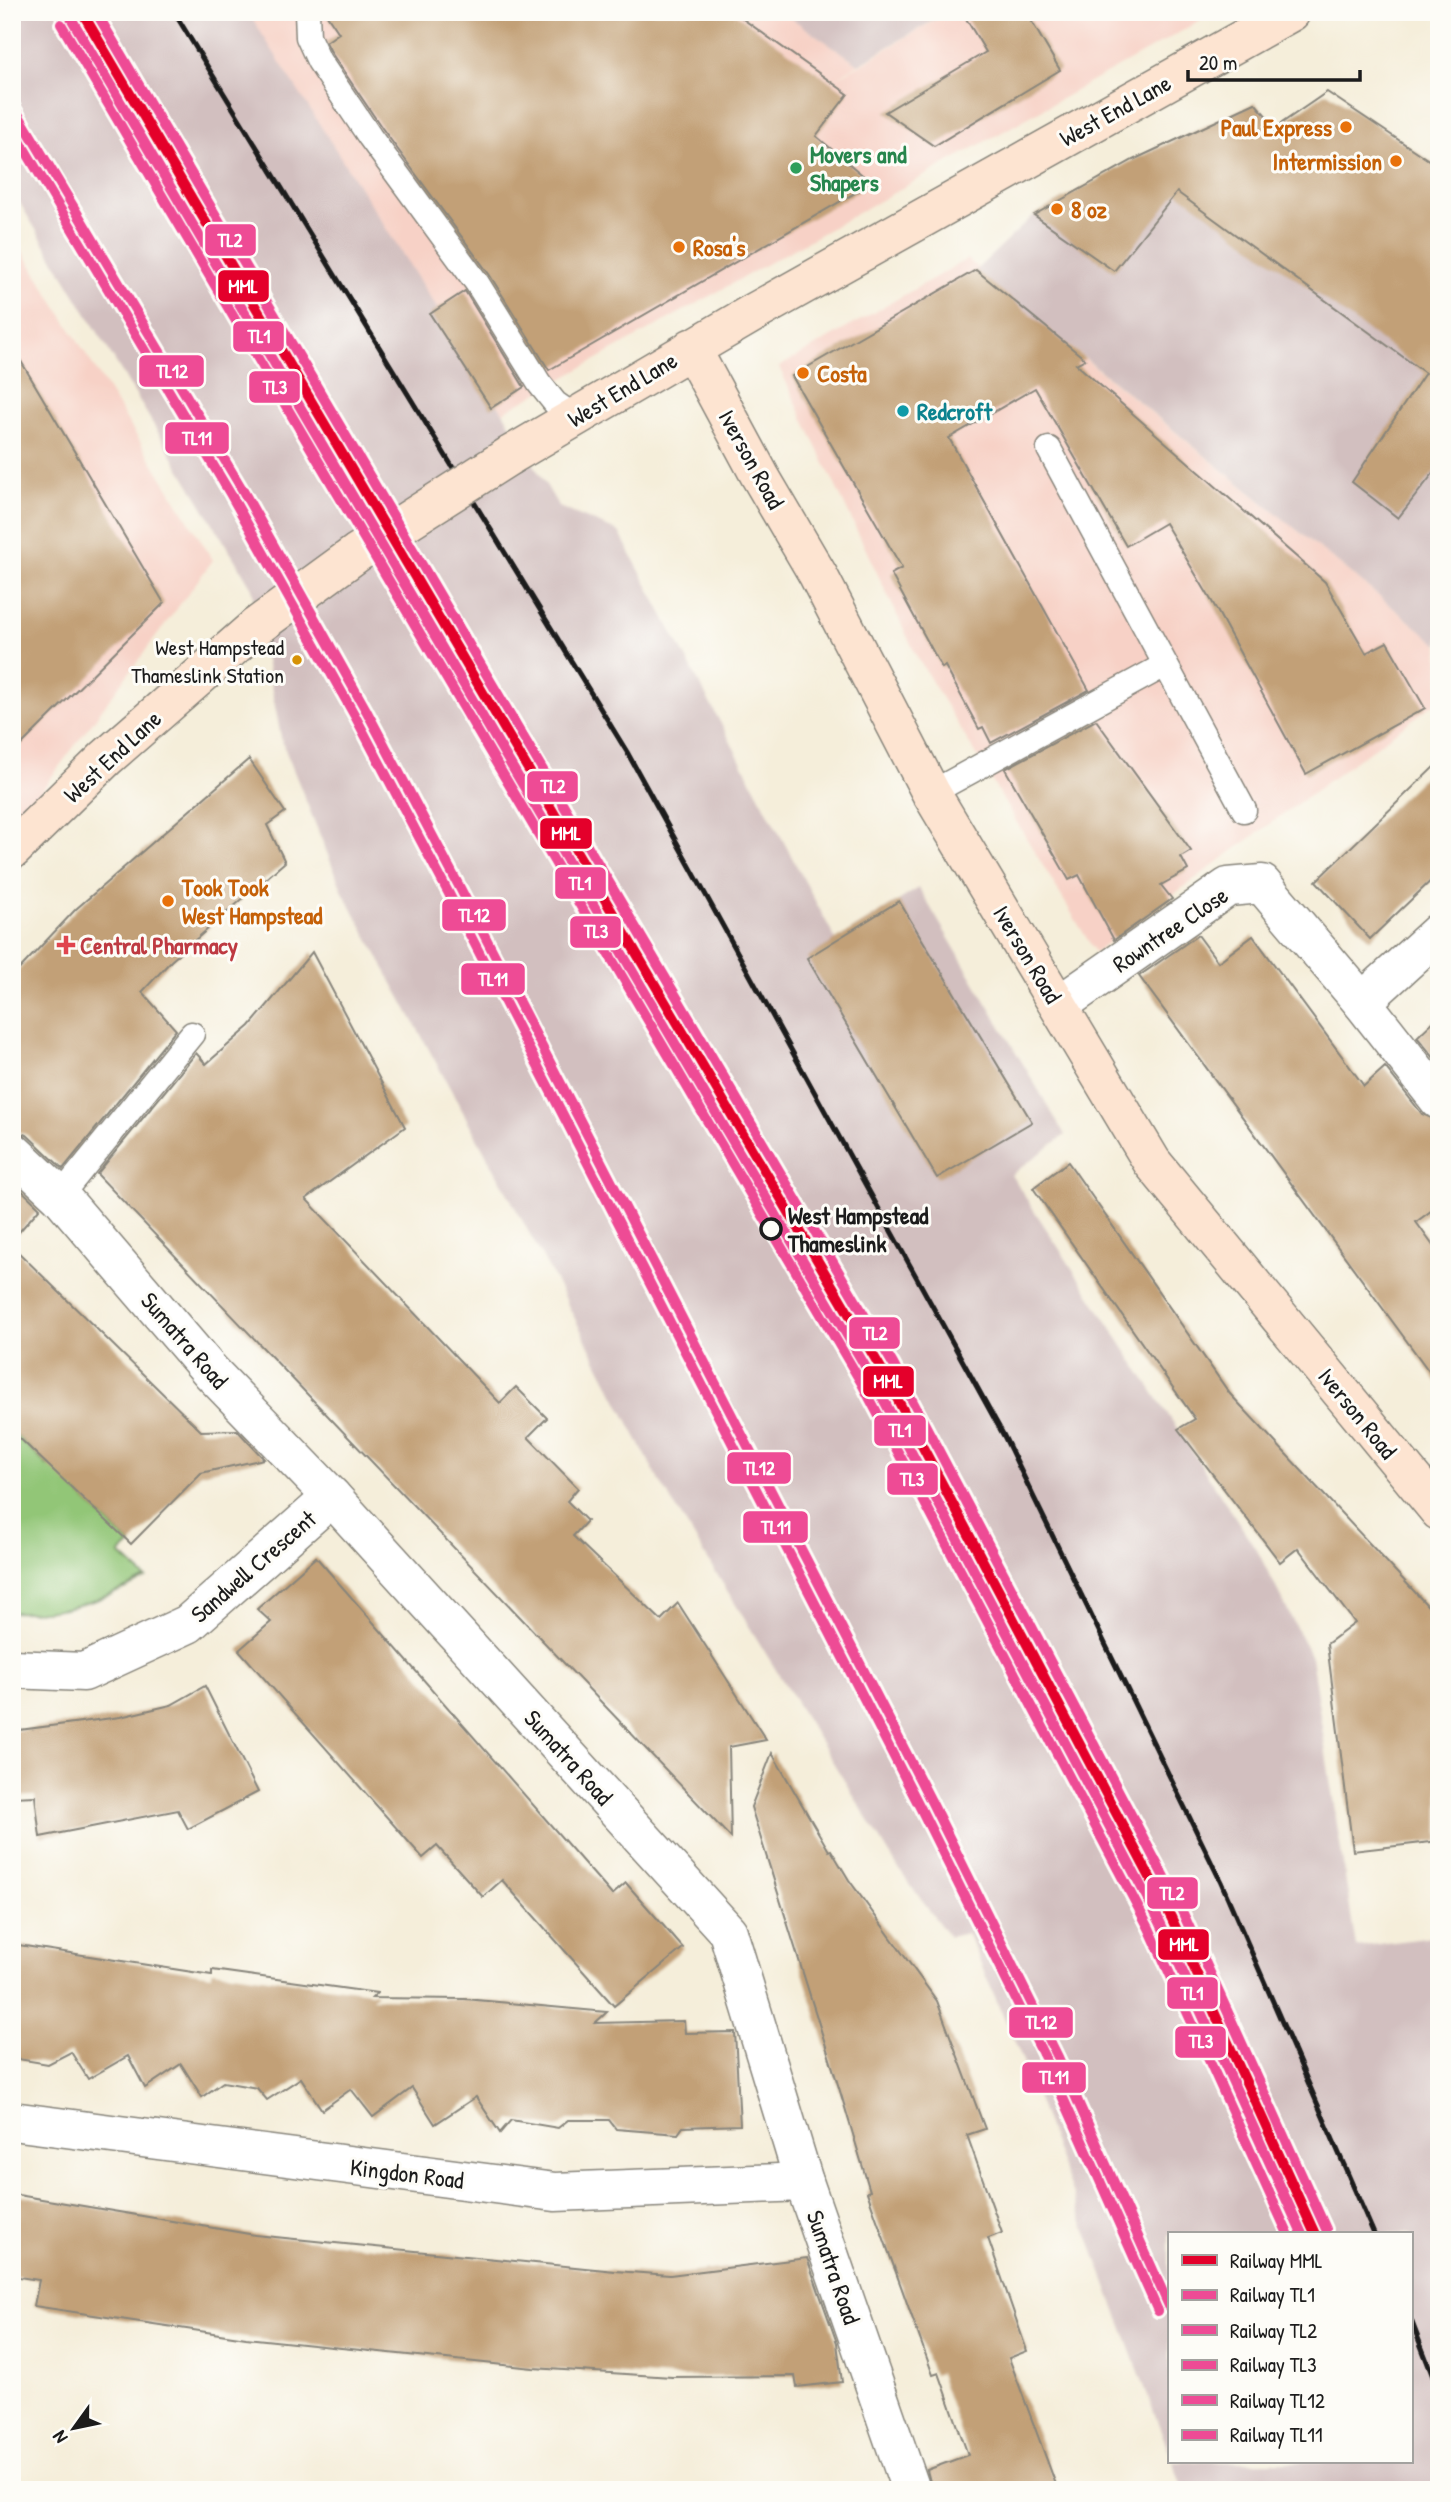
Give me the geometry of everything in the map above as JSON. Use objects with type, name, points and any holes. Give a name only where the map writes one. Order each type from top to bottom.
[{"type":"main road","name":"West End Lane","points":[[12,850],[106,758],[257,626],[357,553],[509,456],[691,348],[1291,12]]},
{"type":"main road","name":"Iverson Road","points":[[691,348],[760,476],[818,575],[931,793],[1152,1163],[1439,1511]]},
{"type":"street","name":"Rowntree Close","points":[[1059,1004],[1228,887],[1262,884],[1362,1002],[1439,1100]]},
{"type":"street","points":[[1362,1002],[1439,932]]},
{"type":"street","name":"Sumatra Road","points":[[12,1151],[60,1196],[211,1372],[332,1497],[728,1932],[804,2182],[911,2490]]},
{"type":"street","name":"Sandwell Crescent","points":[[12,1669],[84,1672],[188,1623],[332,1497]]},
{"type":"street","name":"Kingdon Road","points":[[12,2121],[555,2192],[804,2182]]},
{"type":"lane","points":[[307,12],[308,37],[319,61],[370,137],[477,283],[539,383],[555,403],[575,417]]},
{"type":"lane","points":[[1049,449],[1244,810]]},
{"type":"lane","points":[[931,793],[1165,665]]},
{"type":"lane","points":[[60,1196],[191,1034]]},
{"type":"shaded area","points":[[12,12],[248,12],[503,412],[559,507],[619,532],[836,940],[919,888],[1065,1135],[1011,1175],[1258,1552],[1311,1657],[1356,1947],[1439,1936],[1439,2490],[1183,2490],[1174,2464],[1412,2464],[1412,2232],[1168,2232],[1168,2449],[1021,2056],[967,1933],[949,1937],[900,1871],[657,1477],[557,1284],[343,892],[282,742],[252,588],[12,190]]},
{"type":"shaded area","points":[[247,12],[782,12],[859,64],[815,91],[949,12],[1074,12],[1087,17],[1093,12],[1216,12],[503,412]]},
{"type":"shaded area","points":[[782,12],[948,12],[859,64]]},
{"type":"shaded area","points":[[1255,103],[1285,133],[1439,253],[1439,645],[976,270],[1034,215],[1142,156]]},
{"type":"shaded area","points":[[12,234],[213,560],[12,830]]},
{"type":"shaded area","points":[[967,259],[1085,359],[1439,645],[1439,700],[1095,952],[917,657],[779,367]]},
{"type":"green space","points":[[12,1431],[48,1466],[59,1455],[77,1492],[131,1544],[120,1554],[146,1578],[81,1604],[48,1611],[12,1612]]},
{"type":"building","points":[[325,12],[733,12],[848,94],[816,136],[872,183],[549,370],[489,274],[382,128],[332,54],[326,42],[339,33]]},
{"type":"building","points":[[962,12],[1026,12],[1060,70],[934,146],[885,112],[986,52]]},
{"type":"building","points":[[1327,92],[1439,167],[1439,466],[1398,518],[1352,482],[1425,373],[1177,192],[1114,271],[1034,215],[1133,160],[1255,103],[1276,127]]},
{"type":"building","points":[[976,270],[1085,359],[1076,364],[1325,582],[1366,653],[1387,642],[1425,708],[1306,774],[1214,605],[1165,523],[1126,546],[1035,388],[949,438],[1089,690],[991,743],[983,727],[979,729],[945,666],[942,668],[891,574],[902,568],[792,376]]},
{"type":"building","points":[[465,291],[524,387],[491,408],[430,314]]},
{"type":"building","points":[[12,346],[164,603],[12,754]]},
{"type":"building","points":[[1096,720],[1191,851],[1181,857],[1188,870],[1161,885],[1172,899],[1114,940],[1079,875],[1069,880],[1005,769]]},
{"type":"building","points":[[249,759],[285,812],[267,825],[285,862],[171,961],[142,992],[176,1030],[63,1169],[27,1135],[12,1130],[12,977],[76,909]]},
{"type":"building","points":[[1439,762],[1439,873],[1370,939],[1316,881]]},
{"type":"building","name":"West Hampstead Thameslink","points":[[899,901],[1032,1122],[937,1178],[807,958]]},
{"type":"building","points":[[1198,935],[1218,962],[1253,936],[1364,1086],[1385,1067],[1422,1114],[1439,1121],[1439,1205],[1416,1222],[1439,1254],[1439,1385],[1139,976]]},
{"type":"building","points":[[312,952],[405,1127],[306,1199],[500,1403],[516,1387],[547,1418],[528,1437],[578,1488],[567,1501],[587,1521],[573,1536],[661,1620],[678,1603],[766,1740],[729,1747],[731,1838],[97,1174],[196,1053],[206,1064],[250,1026]]},
{"type":"building","points":[[1439,1016],[1439,1064],[1417,1037]]},
{"type":"building","points":[[1068,1162],[1230,1394],[1439,1618],[1439,1841],[1353,1851],[1327,1644],[1355,1623],[1298,1548],[1280,1562],[1178,1429],[1195,1419],[1033,1188]]},
{"type":"building","points":[[12,1181],[40,1208],[12,1240]]},
{"type":"building","points":[[12,1246],[201,1431],[237,1430],[264,1459],[201,1473],[131,1544],[12,1431]]},
{"type":"building","points":[[316,1557],[612,1895],[626,1883],[683,1948],[614,2006],[502,1880],[483,1897],[437,1846],[423,1858],[239,1650],[271,1622],[257,1609]]},
{"type":"building","points":[[205,1686],[258,1792],[188,1829],[178,1810],[40,1837],[35,1796],[12,1797],[12,1731],[120,1717],[171,1705]]},
{"type":"building","points":[[772,1753],[829,1851],[831,1850],[849,1880],[937,2001],[985,2129],[967,2135],[1002,2233],[988,2238],[1027,2351],[1009,2358],[1058,2490],[932,2490],[927,2470],[968,2455],[939,2373],[933,2375],[867,2192],[870,2191],[840,2091],[751,1807]]},
{"type":"building","points":[[12,1944],[212,1975],[212,1970],[377,1993],[372,1998],[465,1999],[607,2012],[595,2023],[684,2021],[685,2033],[735,2032],[740,2125],[683,2127],[678,2134],[616,2129],[609,2120],[568,2120],[558,2128],[511,2120],[500,2133],[476,2097],[435,2124],[412,2088],[373,2117],[351,2089],[322,2110],[301,2078],[267,2100],[257,2088],[223,2082],[202,2097],[181,2064],[145,2088],[128,2056],[88,2079],[71,2052],[48,2064],[12,2058]]},
{"type":"building","points":[[12,2194],[255,2235],[615,2271],[670,2275],[807,2258],[837,2343],[842,2382],[797,2387],[795,2376],[672,2377],[533,2368],[246,2338],[34,2306],[39,2280],[12,2276]]},
{"type":"railway","points":[[174,12],[627,752],[1004,1436],[1221,1882],[1373,2232]]},
{"type":"railway","points":[[1412,2323],[1439,2392]]},
{"type":"rail line","name":"MML","points":[[82,12],[882,1370],[1171,1917],[1314,2232]]},
{"type":"rail line","name":"TL2","points":[[96,12],[893,1364],[1182,1911],[1326,2229]]},
{"type":"rail line","name":"TL1","points":[[71,18],[871,1376],[1160,1922],[1301,2232]]},
{"type":"rail line","name":"TL3","points":[[61,24],[861,1382],[1149,1928],[1287,2232]]},
{"type":"rail line","name":"TL12","points":[[12,104],[242,489],[366,710],[459,886],[932,1803],[1058,2057],[1168,2304]]},
{"type":"rail line","name":"TL11","points":[[12,128],[231,495],[355,716],[448,892],[921,1809],[1047,2062],[1158,2311]]},
{"type":"place","name":"Paul Express","points":[[1346,127]]},
{"type":"place","name":"Intermission","points":[[1396,161]]},
{"type":"place","name":"Movers and Shapers","points":[[796,168]]},
{"type":"place","name":"8 oz","points":[[1057,209]]},
{"type":"place","name":"Rosa's","points":[[679,247]]},
{"type":"place","name":"Costa","points":[[803,373]]},
{"type":"place","name":"Redcroft","points":[[903,411]]},
{"type":"place","name":"West Hampstead Thameslink Station","points":[[297,660]]},
{"type":"place","name":"Took Took West Hampstead","points":[[168,901]]},
{"type":"place","name":"Central Pharmacy","points":[[66,945]]},
{"type":"place","name":"West Hampstead Thameslink","points":[[771,1229]]}]
